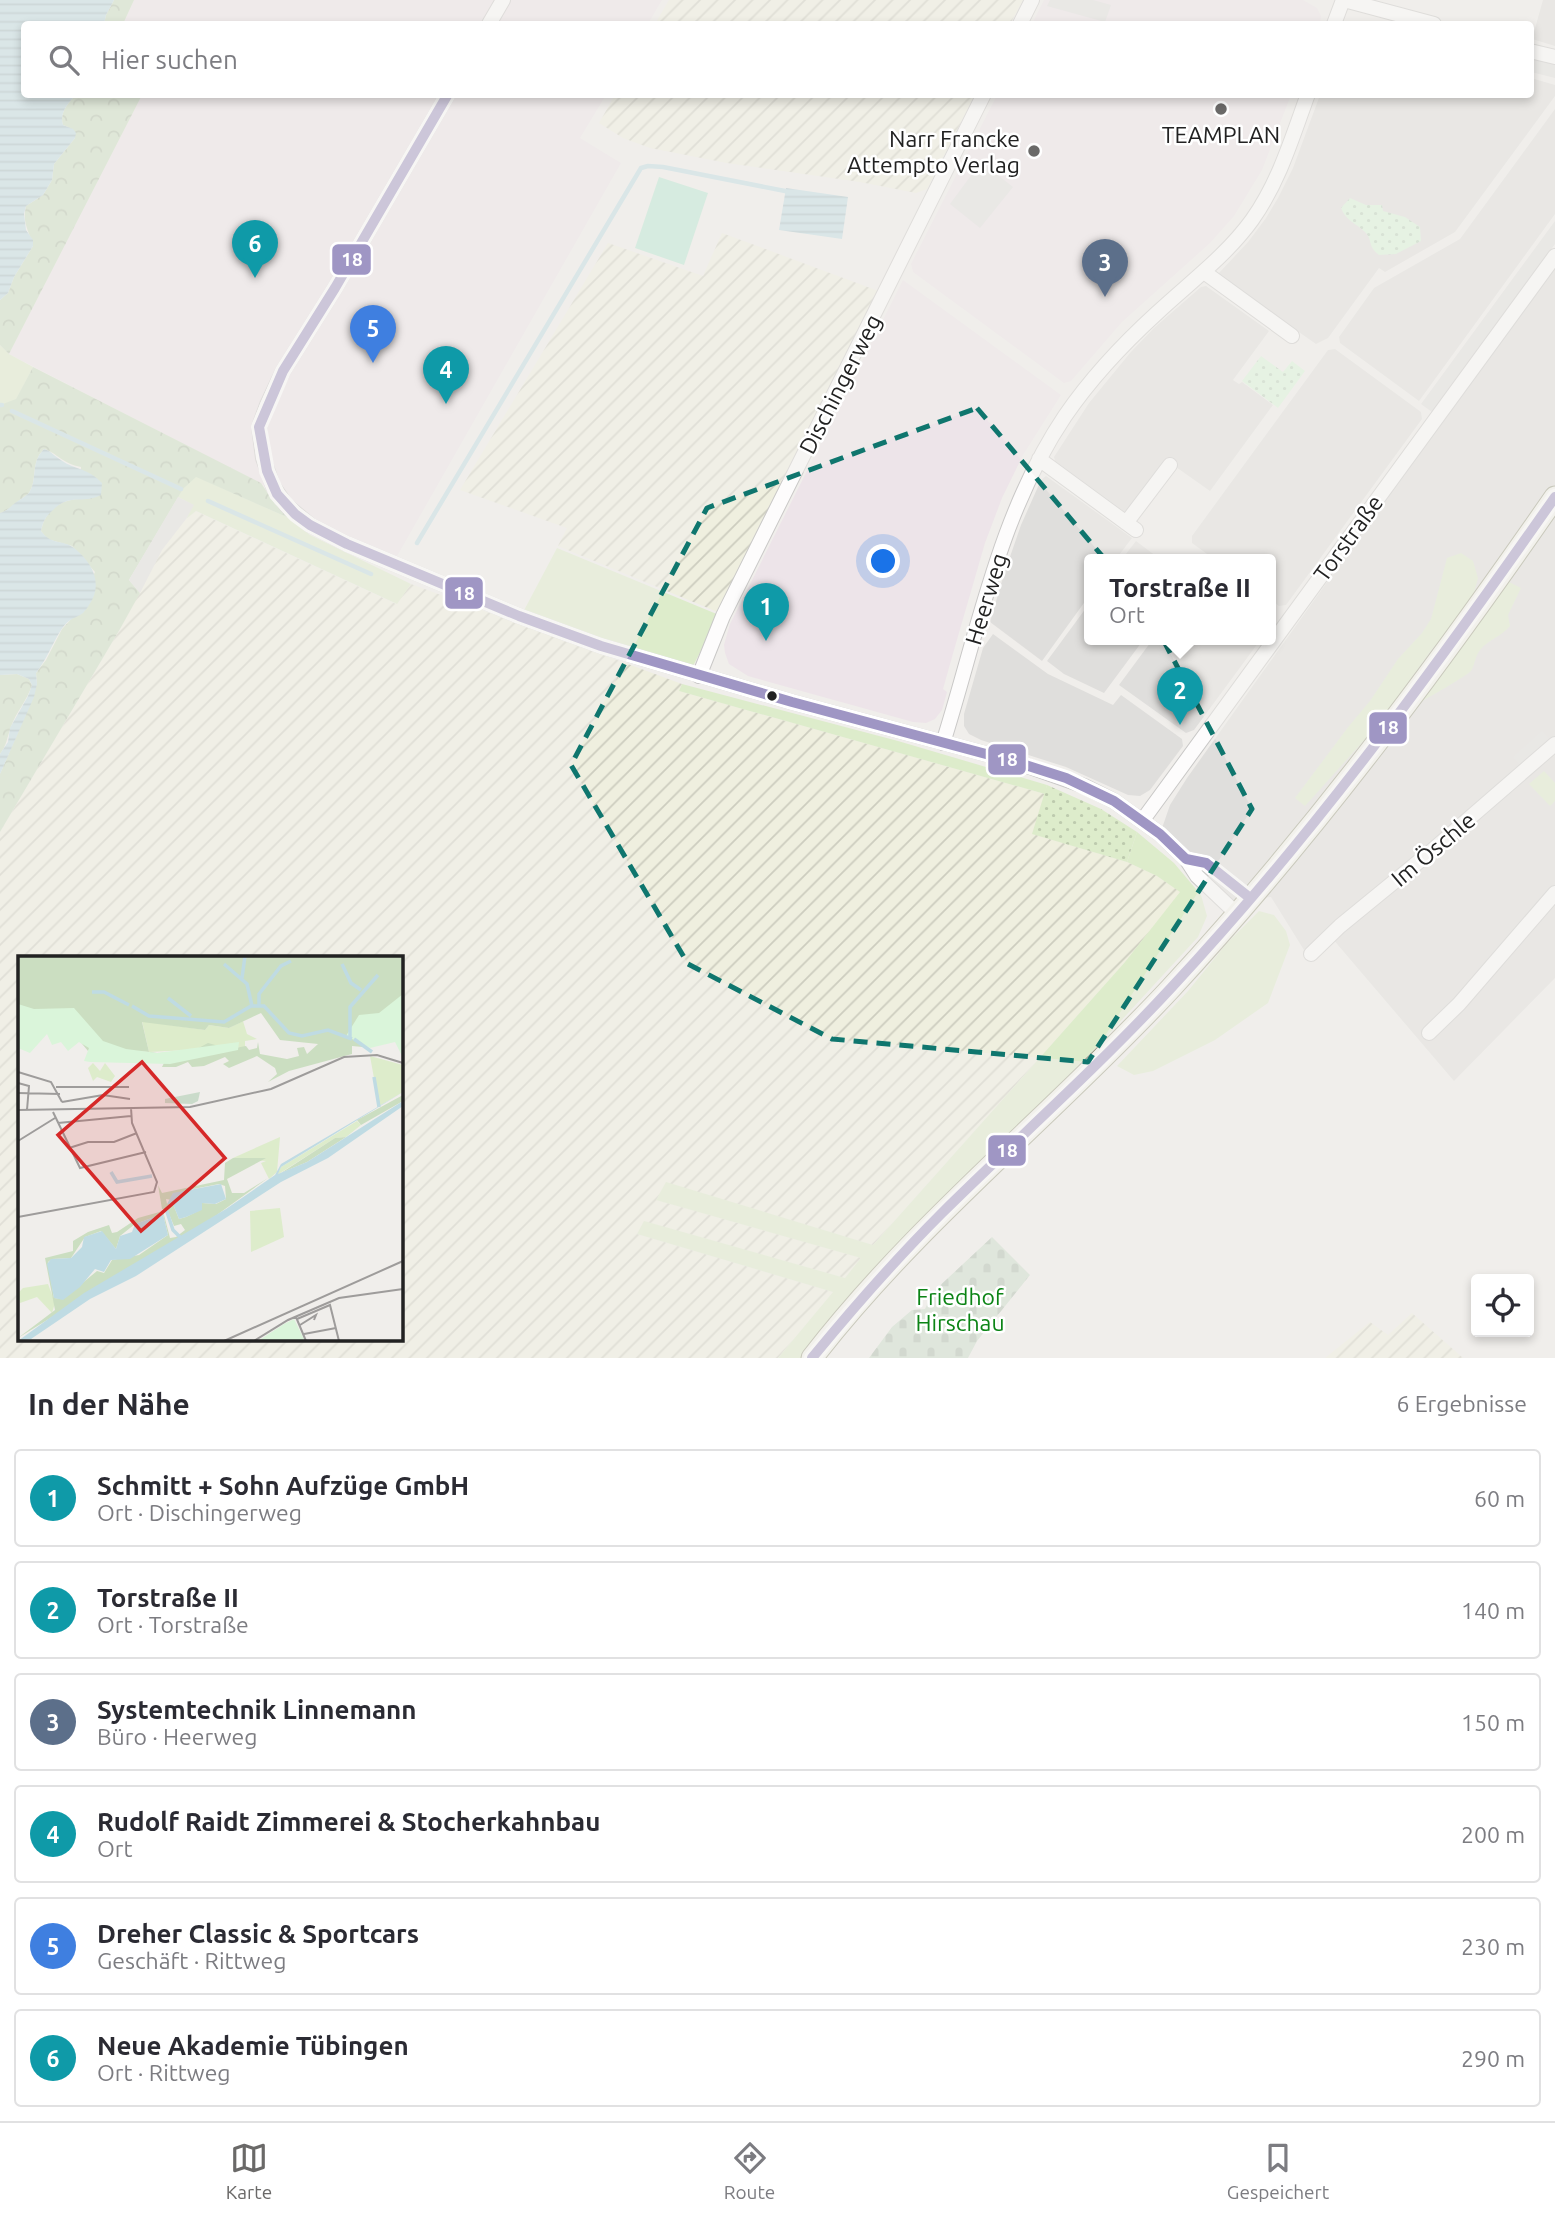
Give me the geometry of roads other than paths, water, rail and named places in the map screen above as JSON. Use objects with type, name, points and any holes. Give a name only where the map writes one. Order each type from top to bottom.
[{"type":"main road","points":[[812,1358],[905,1252],[1110,1052],[1172,987],[1288,855],[1386,732],[1555,497]]},
{"type":"street","points":[[491,21],[503,0]]},
{"type":"street","points":[[1022,21],[1032,0]]},
{"type":"street","points":[[1335,21],[1343,0],[1423,21]]},
{"type":"street","points":[[1534,52],[1555,57]]},
{"type":"street","points":[[446,98],[335,288],[283,371],[259,427],[267,471],[277,494],[295,514],[316,528],[417,575],[601,646],[699,676],[1016,762],[1066,779],[1099,793],[1142,821],[1186,859],[1206,863],[1243,906]]},
{"type":"street","name":"Dischingerweg","points":[[699,676],[723,616],[982,98]]},
{"type":"street","name":"Heerweg","points":[[943,743],[996,562],[1039,459],[1072,407],[1112,357],[1234,242],[1263,204],[1279,173],[1307,98]]},
{"type":"street","name":"Torstraße","points":[[1276,638],[1555,256]]},
{"type":"street","points":[[1204,272],[1292,336]]},
{"type":"street","points":[[1039,459],[1131,527],[1170,465]]},
{"type":"street","name":"Torstraße","points":[[1142,821],[1271,645]]},
{"type":"street","name":"Im Öschle","points":[[1311,954],[1340,926],[1555,744]]},
{"type":"street","points":[[1429,1033],[1459,1004],[1555,892]]},
{"type":"water","points":[[0,0],[114,0],[105,21],[21,21],[21,98],[73,98],[65,108],[62,121],[63,125],[76,133],[54,164],[52,180],[43,195],[26,206],[26,230],[33,240],[33,246],[14,277],[8,293],[0,300]]},
{"type":"water","points":[[786,188],[848,197],[842,239],[779,230]]},
{"type":"water","points":[[44,449],[91,474],[102,483],[101,495],[70,500],[58,505],[46,518],[41,531],[53,541],[70,545],[86,560],[94,574],[96,589],[84,612],[69,621],[61,630],[36,673],[34,697],[0,774],[0,754],[8,742],[10,728],[32,685],[29,679],[17,674],[0,675],[0,513],[29,493],[35,465]]},
{"type":"waterway","points":[[417,543],[641,168],[663,167],[785,191]]},
{"type":"waterway","points":[[12,411],[181,489]]},
{"type":"waterway","points":[[208,501],[371,574]]},
{"type":"place","name":"TEAMPLAN","points":[[1221,109]]},
{"type":"place","name":"Narr Francke Attempto Verlag","points":[[1034,151]]},
{"type":"place","name":"Neue Akademie Tübingen","points":[[255,278]]},
{"type":"place","name":"Systemtechnik Linnemann","points":[[1105,297]]},
{"type":"place","name":"Dreher Classic & Sportcars","points":[[373,363]]},
{"type":"place","name":"Rudolf Raidt Zimmerei & Stocherkahnbau","points":[[446,404]]},
{"type":"place","name":"Schmitt + Sohn Aufzüge GmbH","points":[[766,641]]},
{"type":"place","name":"Torstraße II","points":[[1180,725]]},
{"type":"park label","name":"Friedhof Hirschau","points":[[960,1309]]}]
